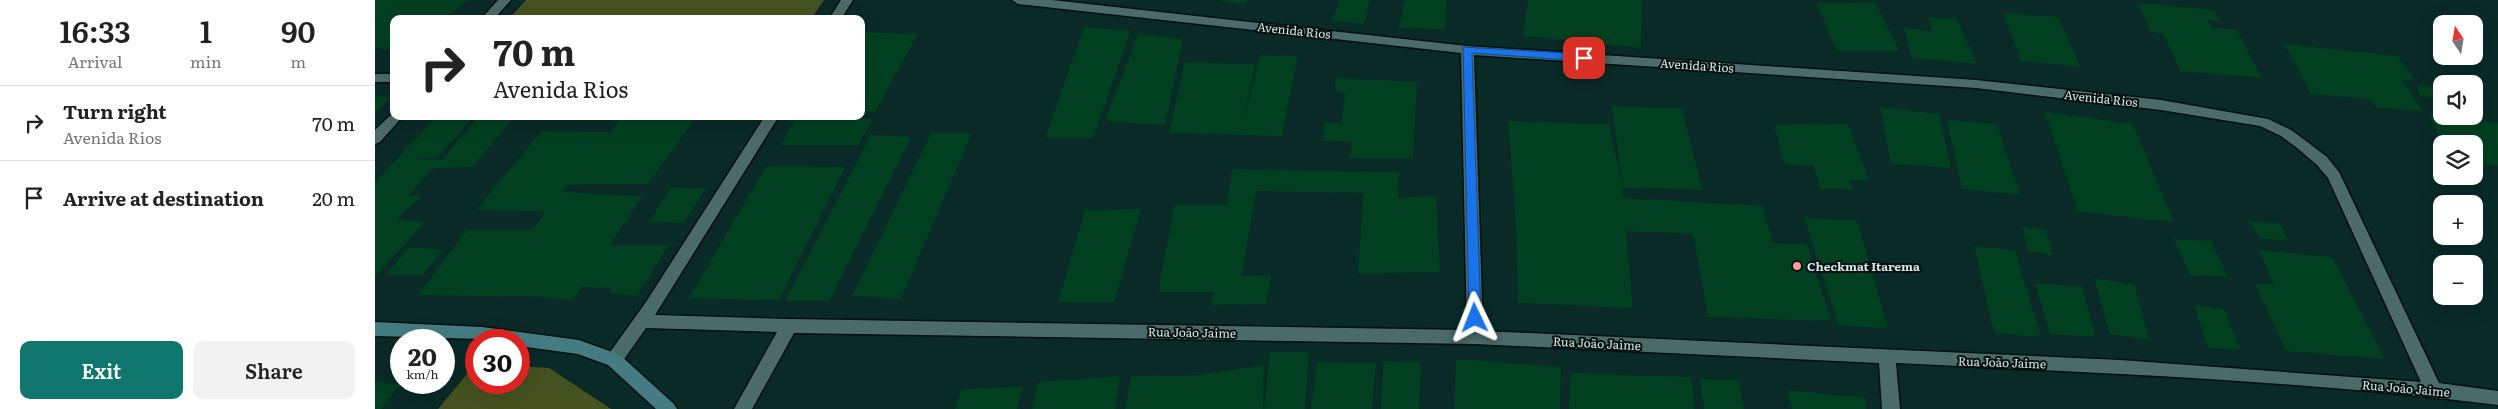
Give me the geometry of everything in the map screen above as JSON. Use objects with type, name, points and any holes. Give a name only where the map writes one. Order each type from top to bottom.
[{"type":"street","points":[[491,15],[505,0]]},
{"type":"street","points":[[838,15],[847,0]]},
{"type":"street","name":"Avenida Rios","points":[[1018,0],[1467,50],[1975,84],[2161,105],[2232,115],[2263,122],[2294,138],[2322,161],[2334,176],[2345,196],[2433,390]]},
{"type":"street","points":[[1467,50],[1475,337]]},
{"type":"street","points":[[375,78],[390,78]]},
{"type":"street","points":[[375,139],[392,120]]},
{"type":"street","points":[[614,360],[642,321],[769,120]]},
{"type":"street","name":"Rua João Jaime","points":[[642,321],[789,326],[1475,337],[1887,358],[2121,367],[2433,390],[2498,398]]},
{"type":"street","points":[[743,409],[789,326]]},
{"type":"street","points":[[375,329],[482,334],[579,347],[614,360],[668,409]]},
{"type":"street","points":[[1887,358],[1891,409]]},
{"type":"green space","points":[[526,0],[824,0],[814,15],[513,15]]},
{"type":"green space","points":[[530,367],[549,368],[611,409],[438,409],[450,394],[455,394],[455,388],[465,376],[465,394],[530,394]]},
{"type":"building","points":[[375,0],[468,0],[449,15],[390,15],[390,50],[375,48]]},
{"type":"building","points":[[1217,0],[1247,0],[1245,4]]},
{"type":"building","points":[[1339,0],[1370,0],[1364,24],[1332,21]]},
{"type":"building","points":[[1404,0],[1447,0],[1445,30],[1399,28]]},
{"type":"building","points":[[1528,0],[1642,0],[1641,48],[1523,36]]},
{"type":"building","points":[[1875,2],[1900,51],[1837,51],[1816,3]]},
{"type":"building","points":[[2138,3],[2214,10],[2220,21],[2207,20],[2212,28],[2237,30],[2262,78],[2180,71],[2163,34],[2151,32]]},
{"type":"building","points":[[2003,13],[2058,17],[2081,67],[2021,61]]},
{"type":"building","points":[[1928,17],[1957,19],[1977,64],[1912,58],[1904,28],[1932,31]]},
{"type":"building","points":[[1084,27],[1131,31],[1093,138],[1045,138]]},
{"type":"building","points":[[865,32],[918,34],[875,112],[865,111]]},
{"type":"building","points":[[1138,34],[1183,39],[1165,125],[1105,121]]},
{"type":"building","points":[[2284,44],[2398,56],[2414,80],[2401,79],[2423,111],[2377,108],[2371,99],[2311,94]]},
{"type":"building","points":[[1260,55],[1298,56],[1282,136],[1169,133],[1185,62],[1255,64],[1243,123]]},
{"type":"building","points":[[1336,78],[1417,82],[1413,158],[1349,158],[1352,142],[1323,141],[1325,123],[1341,123],[1345,93],[1334,91]]},
{"type":"building","points":[[2417,84],[2433,87],[2433,98],[2419,96]]},
{"type":"building","points":[[375,96],[390,97],[375,114]]},
{"type":"building","points":[[1612,106],[1682,108],[1702,190],[1623,188],[1623,198],[1763,206],[1773,243],[1807,244],[1831,321],[1708,317],[1693,234],[1626,231],[1633,308],[1518,303],[1516,226],[1508,121],[1609,124],[1622,184]]},
{"type":"building","points":[[1880,107],[1939,114],[1951,168],[1891,164]]},
{"type":"building","points":[[2045,112],[2133,124],[2174,222],[2078,212]]},
{"type":"building","points":[[2428,115],[2433,116],[2433,124]]},
{"type":"building","points":[[873,119],[858,145],[781,145],[794,120]]},
{"type":"building","points":[[433,120],[470,120],[437,158],[412,159],[442,160],[476,120],[513,120],[472,167],[434,168],[408,196],[422,196],[397,219],[424,223],[375,277],[375,182]]},
{"type":"building","points":[[619,120],[694,120],[648,184],[570,185],[560,192],[643,196],[610,245],[669,245],[637,296],[608,293],[612,288],[582,287],[572,300],[542,297],[418,295],[467,230],[532,230],[546,211],[476,210],[542,131],[610,132]]},
{"type":"building","points":[[1947,120],[1997,124],[2020,195],[1962,189]]},
{"type":"building","points":[[2483,121],[2498,123],[2498,166],[2483,164],[2483,135],[2440,135],[2434,125],[2483,125]]},
{"type":"building","points":[[1848,124],[1869,180],[1849,180],[1854,189],[1821,189],[1813,166],[1785,165],[1774,125]]},
{"type":"building","points":[[931,133],[972,133],[901,299],[852,296]]},
{"type":"building","points":[[871,135],[911,137],[829,301],[785,301]]},
{"type":"building","points":[[766,166],[845,167],[779,300],[689,298]]},
{"type":"building","points":[[1232,169],[1399,172],[1398,198],[1436,196],[1440,272],[1358,274],[1363,193],[1256,191],[1242,276],[1271,275],[1266,304],[1211,305],[1214,292],[1158,292],[1174,205],[1227,205]]},
{"type":"building","points":[[671,187],[706,189],[683,223],[649,222]]},
{"type":"building","points":[[1141,209],[1114,302],[1058,302],[1085,210]]},
{"type":"building","points":[[1804,218],[1857,220],[1888,328],[1839,326]]},
{"type":"building","points":[[2249,222],[2279,223],[2289,240],[2261,239]]},
{"type":"building","points":[[2022,227],[2046,230],[2052,255],[2028,251]]},
{"type":"building","points":[[2173,239],[2211,241],[2228,277],[2190,275]]},
{"type":"building","points":[[1974,246],[2015,250],[2041,337],[1994,333]]},
{"type":"building","points":[[409,247],[443,250],[422,275],[386,275]]},
{"type":"building","points":[[2258,250],[2332,257],[2385,359],[2286,351],[2255,284],[2274,285]]},
{"type":"building","points":[[2094,278],[2135,285],[2149,340],[2110,334]]},
{"type":"building","points":[[2035,283],[2082,287],[2096,337],[2050,334]]},
{"type":"building","points":[[2194,305],[2224,309],[2241,350],[2208,348]]},
{"type":"building","points":[[1270,352],[1309,352],[1305,409],[1264,409]]},
{"type":"building","points":[[1456,359],[1561,367],[1560,409],[1454,409]]},
{"type":"building","points":[[1383,361],[1421,362],[1419,409],[1381,409]]},
{"type":"building","points":[[1317,362],[1376,363],[1372,409],[1311,409]]},
{"type":"building","points":[[1264,365],[1263,409],[1125,409],[1131,376],[1198,375]]},
{"type":"building","points":[[1570,373],[1691,377],[1695,409],[1569,409]]},
{"type":"building","points":[[1120,376],[1115,409],[1032,409],[1038,382]]},
{"type":"building","points":[[1700,379],[1739,380],[1744,409],[1704,409]]},
{"type":"building","points":[[375,382],[390,383],[390,394],[393,394],[381,409],[375,409]]},
{"type":"building","points":[[1023,386],[1017,409],[955,409],[961,390]]},
{"type":"building","points":[[1787,390],[1866,398],[1866,409],[1792,409]]},
{"type":"place","name":"Checkmat Itarema","points":[[1797,266]]},
{"type":"route","points":[[1475,318],[1467,50],[1584,58]]}]
